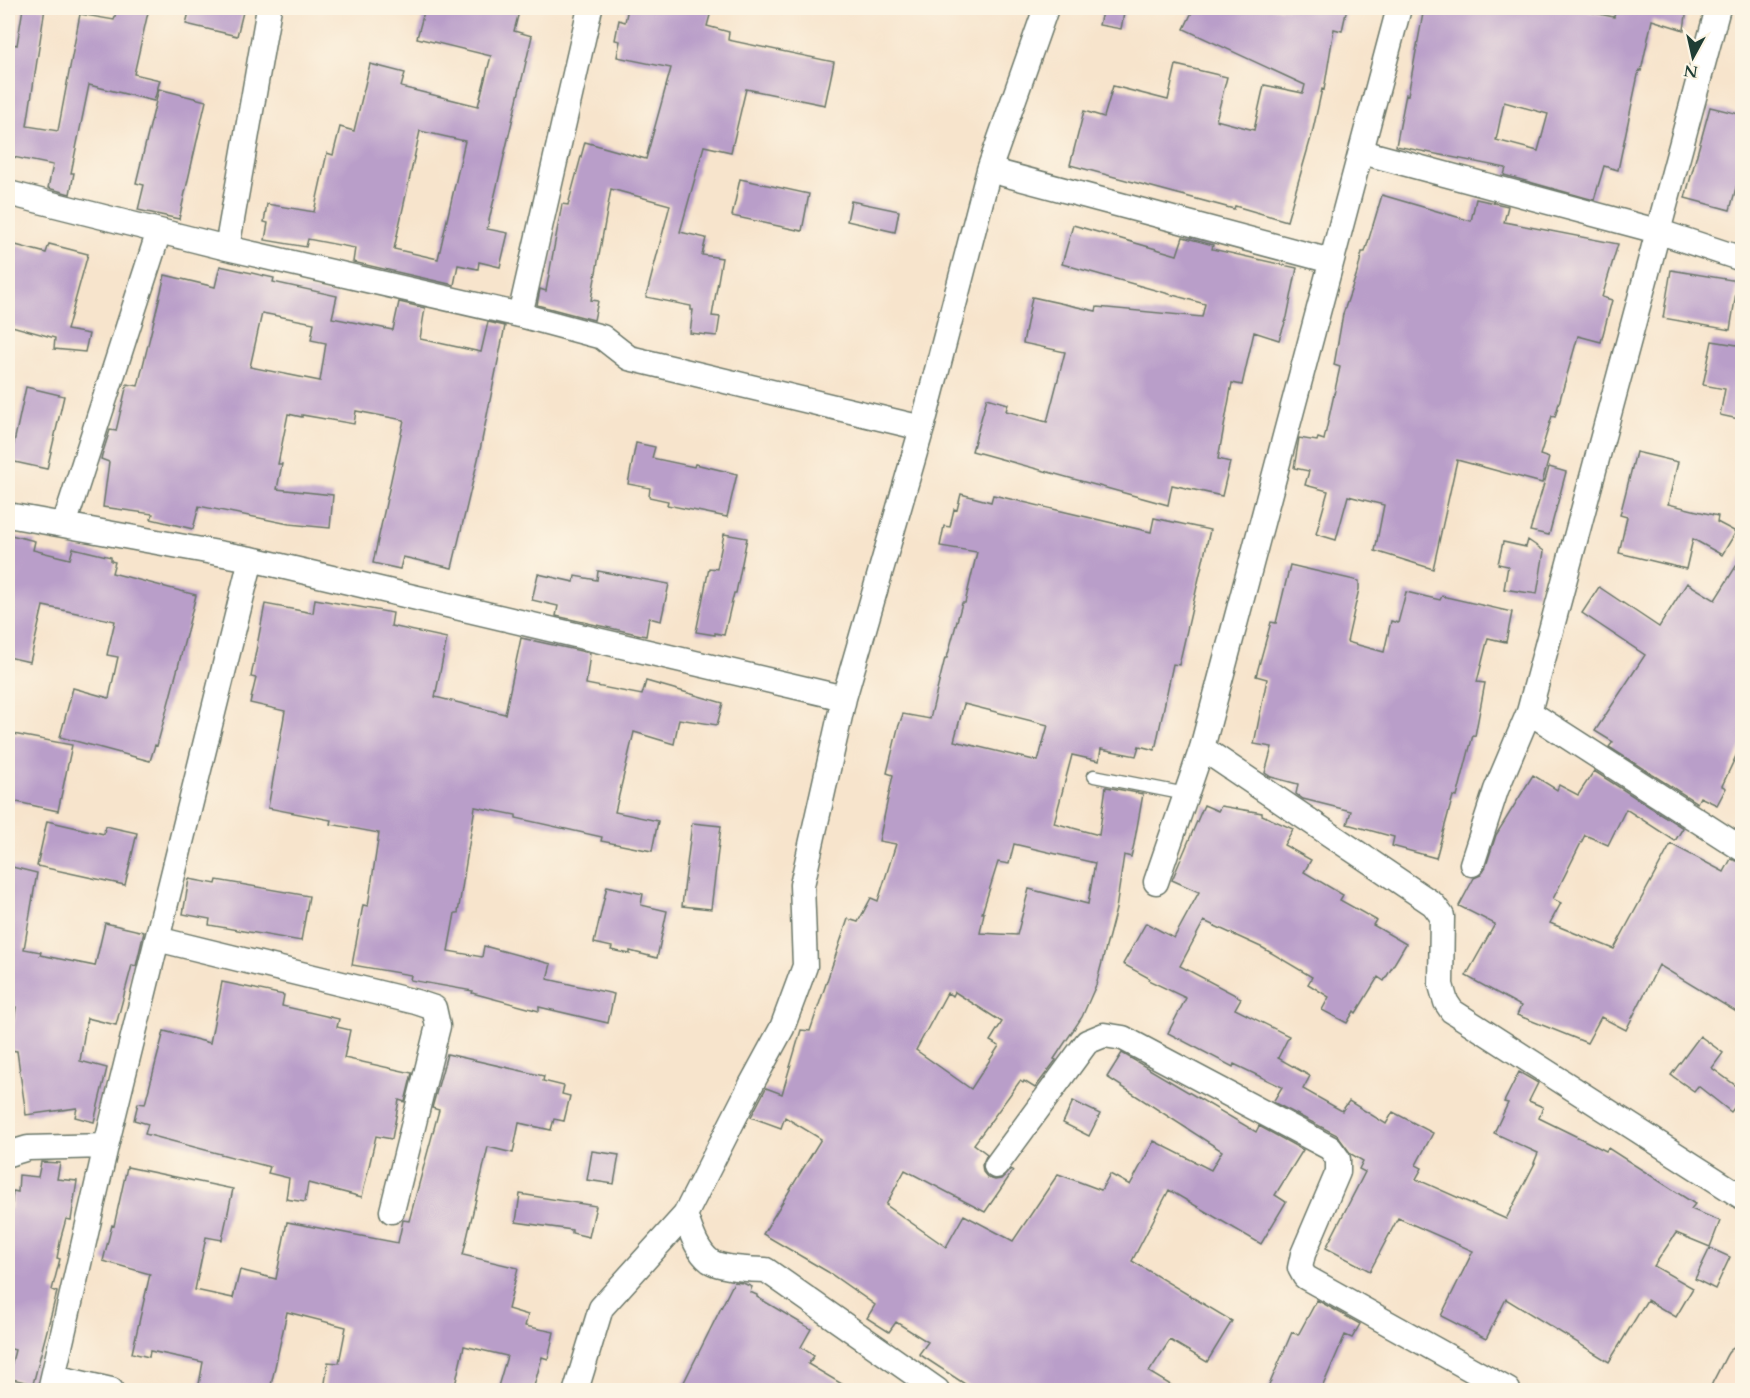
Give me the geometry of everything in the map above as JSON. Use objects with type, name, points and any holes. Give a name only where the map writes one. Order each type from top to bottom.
[{"type":"main road","points":[[1728,1390],[1743,1363]]},
{"type":"street","points":[[227,248],[269,8]]},
{"type":"street","points":[[520,315],[590,8]]},
{"type":"street","points":[[576,1390],[601,1308],[685,1215],[782,1028],[805,966],[802,885],[844,698],[922,428],[989,170],[1046,8]]},
{"type":"street","points":[[1156,882],[1202,748],[1399,8]]},
{"type":"street","points":[[1472,864],[1496,790],[1529,712],[1718,8]]},
{"type":"street","points":[[1362,152],[1657,231],[1743,259]]},
{"type":"street","points":[[989,170],[1331,261]]},
{"type":"street","points":[[8,193],[227,248],[520,315],[602,338],[629,358],[922,428]]},
{"type":"street","points":[[64,525],[159,231]]},
{"type":"street","points":[[8,514],[251,559],[844,698]]},
{"type":"street","points":[[111,1390],[52,1384],[106,1146],[251,559]]},
{"type":"street","points":[[1529,712],[1743,849]]},
{"type":"street","points":[[1202,748],[1433,904],[1442,916],[1442,985],[1446,1002],[1452,1011],[1743,1197]]},
{"type":"street","points":[[157,939],[434,1008],[438,1026],[392,1211]]},
{"type":"street","points":[[996,1166],[1087,1042],[1104,1035],[1123,1038],[1330,1148],[1338,1160],[1338,1172],[1304,1254],[1300,1268],[1305,1277],[1508,1390]]},
{"type":"street","points":[[8,1154],[28,1148],[106,1146]]},
{"type":"street","points":[[685,1215],[695,1242],[711,1262],[740,1269],[766,1270],[937,1390]]},
{"type":"lane","points":[[1094,776],[1186,794]]},
{"type":"building","points":[[23,8],[45,8],[27,126],[58,131],[80,14],[114,20],[117,8],[149,8],[134,74],[160,80],[154,101],[89,85],[71,173],[74,173],[70,194],[48,188],[53,165],[8,156],[8,43],[17,45]]},
{"type":"building","points":[[190,8],[244,8],[237,36],[186,24]]},
{"type":"building","points":[[425,8],[520,8],[514,31],[532,36],[487,229],[508,233],[500,267],[479,262],[478,269],[458,265],[454,285],[353,262],[355,248],[308,239],[306,247],[265,240],[268,223],[264,222],[267,204],[314,212],[327,153],[333,155],[340,127],[354,131],[370,64],[405,73],[401,87],[478,106],[491,56],[417,38]],"holes":[[[420,131],[465,141],[438,259],[394,249]]]},
{"type":"building","points":[[628,8],[712,8],[707,26],[729,32],[728,40],[834,62],[825,105],[746,89],[731,152],[704,146],[680,232],[706,238],[702,255],[722,258],[712,316],[720,317],[717,336],[690,333],[693,310],[691,306],[646,297],[670,205],[611,189],[591,300],[598,301],[594,320],[537,305],[540,289],[546,291],[562,204],[568,205],[585,142],[646,159],[671,68],[617,57],[620,41],[615,40],[619,20],[625,22]]},
{"type":"building","points":[[1103,8],[1125,8],[1121,29],[1099,25]]},
{"type":"building","points":[[1194,8],[1347,8],[1342,31],[1334,29],[1324,90],[1322,89],[1312,134],[1287,221],[1070,165],[1084,111],[1104,117],[1113,86],[1168,100],[1176,65],[1227,77],[1216,120],[1254,130],[1264,85],[1303,93],[1305,85],[1184,29]]},
{"type":"building","points":[[1424,8],[1572,8],[1614,17],[1616,8],[1687,8],[1684,30],[1652,20],[1618,170],[1604,166],[1594,200],[1504,175],[1506,168],[1396,146],[1406,94],[1408,95]],"holes":[[[1504,102],[1548,114],[1538,151],[1496,140]]]},
{"type":"building","points":[[159,89],[206,101],[179,219],[138,210],[144,185],[136,183]]},
{"type":"building","points":[[1710,107],[1743,115],[1743,162],[1730,210],[1685,198]]},
{"type":"building","points":[[740,179],[809,194],[802,231],[732,216]]},
{"type":"building","points":[[1382,195],[1471,221],[1476,199],[1508,206],[1504,222],[1618,244],[1602,297],[1612,300],[1601,342],[1578,336],[1555,417],[1552,416],[1540,455],[1549,458],[1542,483],[1457,460],[1433,569],[1375,551],[1384,505],[1348,496],[1336,540],[1316,534],[1328,491],[1305,485],[1309,471],[1294,468],[1299,438],[1324,440],[1340,367],[1334,365],[1343,314]]},
{"type":"building","points":[[851,201],[899,211],[895,232],[847,221]]},
{"type":"building","points":[[1073,225],[1177,255],[1183,237],[1213,245],[1212,249],[1297,268],[1287,317],[1279,340],[1254,332],[1242,385],[1232,383],[1218,459],[1230,462],[1222,496],[1172,485],[1168,505],[972,451],[987,398],[1008,404],[1006,411],[1047,422],[1065,352],[1023,343],[1032,297],[1096,311],[1097,307],[1202,317],[1205,304],[1062,264]]},
{"type":"building","points":[[8,243],[46,253],[49,244],[88,254],[67,330],[89,334],[85,352],[54,349],[55,338],[8,325]]},
{"type":"building","points":[[220,266],[274,278],[273,282],[337,296],[332,318],[393,330],[399,302],[425,308],[420,339],[481,352],[488,322],[505,326],[479,455],[452,568],[403,557],[400,569],[373,563],[404,420],[356,411],[354,424],[288,414],[278,464],[282,464],[277,489],[333,495],[330,528],[289,524],[199,506],[193,529],[151,519],[153,514],[103,507],[109,462],[101,459],[102,455],[110,430],[116,431],[127,384],[138,386],[165,275],[215,287]],"holes":[[[262,313],[314,323],[311,340],[326,343],[320,381],[250,367]]]},
{"type":"building","points":[[1671,270],[1738,281],[1730,330],[1663,318]]},
{"type":"building","points":[[1712,341],[1743,346],[1743,420],[1720,415],[1725,389],[1703,385]]},
{"type":"building","points":[[26,387],[64,396],[47,469],[10,461]]},
{"type":"building","points":[[636,443],[655,447],[652,458],[694,467],[695,464],[737,474],[727,517],[667,505],[668,501],[649,497],[650,488],[628,484]]},
{"type":"building","points":[[1636,452],[1678,462],[1668,504],[1718,516],[1717,522],[1736,532],[1722,555],[1693,539],[1686,569],[1619,553],[1627,517],[1620,515]]},
{"type":"building","points":[[1549,467],[1566,472],[1549,535],[1530,531]]},
{"type":"building","points":[[961,494],[991,502],[993,495],[1151,532],[1154,518],[1210,530],[1179,665],[1173,664],[1155,750],[1139,746],[1136,756],[1101,749],[1099,761],[1072,755],[1054,823],[1099,835],[1106,787],[1143,794],[1131,857],[1124,855],[1116,909],[1096,985],[1082,1017],[1054,1059],[1056,1060],[1035,1088],[1020,1081],[974,1144],[987,1154],[982,1165],[983,1172],[988,1178],[1001,1179],[1011,1169],[1013,1171],[985,1212],[905,1170],[886,1205],[946,1247],[964,1215],[1013,1241],[1058,1174],[1101,1190],[1110,1174],[1130,1185],[1154,1141],[1211,1170],[1222,1151],[1107,1077],[1122,1053],[1256,1132],[1259,1126],[1303,1150],[1275,1195],[1286,1202],[1261,1244],[1169,1190],[1132,1261],[1232,1321],[1207,1362],[1170,1340],[1149,1372],[1179,1390],[974,1390],[919,1354],[928,1342],[896,1322],[889,1332],[867,1318],[875,1305],[828,1272],[763,1234],[821,1139],[785,1117],[781,1128],[751,1117],[766,1088],[782,1094],[801,1030],[810,1031],[848,919],[858,922],[871,898],[878,901],[896,844],[879,841],[893,775],[887,773],[898,728],[903,714],[930,719],[945,658],[947,658],[962,603],[965,603],[977,552],[940,546],[944,526],[950,527],[954,509],[957,510]],"holes":[[[964,704],[1048,725],[1038,761],[954,741]],[[1014,844],[1095,863],[1088,904],[1029,889],[1017,935],[980,933],[984,913],[982,913],[998,862],[1009,864]],[[955,992],[1002,1022],[990,1041],[999,1046],[971,1089],[916,1050],[947,993],[953,996]]]},
{"type":"building","points":[[724,534],[747,538],[736,593],[734,593],[724,635],[696,632],[709,568],[717,569]]},
{"type":"building","points":[[11,535],[35,541],[33,550],[70,559],[73,548],[111,557],[111,561],[115,562],[112,573],[196,595],[157,746],[155,745],[150,761],[60,737],[73,688],[109,698],[118,657],[107,655],[115,621],[43,606],[30,662],[8,657],[8,551]]},
{"type":"building","points":[[1528,540],[1544,551],[1537,594],[1504,589],[1508,566],[1498,564],[1503,542],[1526,547]]},
{"type":"building","points":[[1743,555],[1743,741],[1722,786],[1726,788],[1717,805],[1700,797],[1697,803],[1609,747],[1613,742],[1595,731],[1645,655],[1582,613],[1599,587],[1659,627],[1687,583],[1715,600]]},
{"type":"building","points":[[1290,565],[1359,581],[1347,642],[1384,652],[1391,621],[1398,623],[1406,592],[1440,600],[1442,596],[1512,612],[1506,642],[1488,638],[1477,682],[1485,683],[1475,736],[1473,735],[1457,797],[1453,796],[1436,858],[1392,846],[1394,837],[1347,824],[1351,811],[1303,799],[1296,794],[1298,784],[1271,777],[1265,773],[1272,747],[1254,744],[1267,679],[1256,676],[1271,622],[1276,623]]},
{"type":"building","points":[[598,571],[669,584],[661,621],[649,618],[646,636],[556,616],[558,606],[532,600],[538,574],[574,582],[575,576],[597,580]]},
{"type":"building","points":[[315,599],[393,613],[391,626],[447,638],[435,697],[505,714],[521,638],[590,653],[586,684],[642,695],[646,681],[723,703],[717,725],[679,719],[674,744],[634,732],[615,812],[658,821],[652,851],[601,841],[602,837],[475,807],[458,913],[455,913],[448,951],[482,957],[484,946],[551,964],[547,979],[614,994],[608,1023],[539,1007],[539,1011],[472,993],[473,991],[410,980],[411,975],[352,965],[363,905],[368,906],[379,833],[330,824],[331,820],[268,808],[285,711],[250,703],[256,678],[251,677],[265,604],[313,613]]},
{"type":"building","points":[[8,733],[72,745],[58,811],[8,800]]},
{"type":"building","points":[[1594,771],[1683,828],[1675,841],[1626,809],[1608,845],[1585,835],[1553,899],[1561,903],[1550,923],[1614,949],[1671,844],[1724,872],[1731,859],[1743,863],[1743,1016],[1659,965],[1626,1030],[1601,1017],[1587,1043],[1517,1015],[1521,1006],[1466,976],[1495,924],[1459,906],[1474,878],[1481,875],[1485,869],[1496,835],[1533,775],[1557,790],[1559,785],[1578,795]]},
{"type":"building","points":[[1204,805],[1218,811],[1221,806],[1262,813],[1293,829],[1284,845],[1311,860],[1304,872],[1343,895],[1340,900],[1376,920],[1373,925],[1406,944],[1384,981],[1378,977],[1356,1013],[1354,1011],[1347,1023],[1322,1010],[1329,997],[1308,984],[1312,977],[1263,948],[1204,921],[1180,966],[1241,998],[1235,1009],[1289,1036],[1278,1058],[1310,1076],[1303,1089],[1342,1111],[1349,1101],[1386,1124],[1393,1112],[1433,1133],[1416,1165],[1422,1168],[1416,1179],[1506,1219],[1538,1153],[1494,1133],[1508,1103],[1504,1102],[1519,1072],[1538,1083],[1529,1101],[1543,1107],[1539,1118],[1606,1151],[1608,1148],[1695,1204],[1691,1209],[1720,1221],[1710,1247],[1676,1233],[1654,1266],[1693,1288],[1676,1317],[1647,1300],[1609,1362],[1506,1299],[1486,1339],[1441,1316],[1473,1251],[1398,1218],[1370,1271],[1326,1248],[1365,1172],[1359,1169],[1363,1161],[1351,1154],[1337,1135],[1273,1102],[1282,1087],[1234,1064],[1233,1067],[1168,1033],[1186,998],[1148,980],[1149,978],[1123,964],[1146,923],[1174,938],[1199,892],[1172,880]]},
{"type":"building","points":[[47,821],[104,834],[105,826],[137,833],[125,885],[37,866]]},
{"type":"building","points":[[692,823],[721,826],[711,909],[682,906]]},
{"type":"building","points":[[8,866],[37,873],[24,949],[41,952],[40,955],[95,966],[105,923],[144,932],[136,966],[132,965],[116,1025],[87,1018],[80,1061],[107,1068],[94,1122],[75,1117],[77,1108],[26,1115],[17,1051],[10,1050],[16,1007],[8,1005]]},
{"type":"building","points":[[189,879],[216,884],[217,880],[309,896],[301,941],[209,925],[210,919],[183,914]]},
{"type":"building","points":[[607,886],[643,894],[641,905],[667,911],[657,958],[630,951],[630,954],[611,950],[612,947],[594,943]]},
{"type":"building","points":[[222,982],[284,995],[282,1006],[339,1019],[337,1027],[350,1030],[344,1058],[412,1073],[405,1102],[399,1100],[392,1139],[376,1136],[362,1197],[308,1183],[305,1202],[286,1199],[289,1178],[268,1173],[270,1167],[145,1134],[148,1124],[134,1120],[138,1103],[145,1104],[164,1031],[210,1043]]},
{"type":"building","points":[[1700,1036],[1723,1053],[1712,1068],[1743,1091],[1743,1096],[1731,1112],[1698,1086],[1694,1091],[1671,1075]]},
{"type":"building","points":[[447,1054],[544,1076],[543,1081],[564,1086],[562,1094],[570,1096],[564,1121],[554,1119],[551,1130],[519,1123],[513,1153],[488,1147],[463,1255],[518,1268],[508,1309],[528,1315],[525,1326],[554,1332],[548,1359],[542,1357],[533,1390],[497,1390],[507,1356],[464,1346],[454,1390],[324,1390],[328,1362],[339,1363],[346,1327],[287,1312],[270,1390],[198,1390],[203,1362],[150,1351],[149,1357],[132,1353],[150,1274],[103,1261],[112,1225],[114,1226],[127,1167],[233,1189],[222,1240],[206,1237],[195,1290],[233,1298],[240,1270],[276,1279],[287,1222],[398,1243],[403,1220],[409,1221],[439,1110],[432,1108]]},
{"type":"building","points":[[1073,1101],[1100,1114],[1089,1136],[1063,1123]]},
{"type":"building","points":[[592,1151],[619,1155],[614,1184],[587,1180]]},
{"type":"building","points":[[41,1162],[60,1163],[57,1179],[77,1181],[71,1220],[66,1219],[57,1258],[60,1259],[52,1290],[57,1292],[33,1384],[8,1378],[15,1350],[8,1348],[8,1209],[11,1209],[13,1191],[18,1192],[19,1175],[38,1177]]},
{"type":"building","points":[[520,1194],[596,1206],[589,1237],[572,1233],[572,1230],[516,1222]]},
{"type":"building","points":[[1710,1248],[1730,1257],[1715,1289],[1695,1279]]},
{"type":"building","points":[[734,1282],[752,1287],[750,1292],[757,1297],[811,1329],[801,1347],[814,1356],[808,1364],[852,1390],[680,1390]]},
{"type":"building","points":[[1317,1300],[1360,1324],[1352,1338],[1345,1335],[1321,1390],[1267,1390],[1292,1332],[1298,1335]]}]
